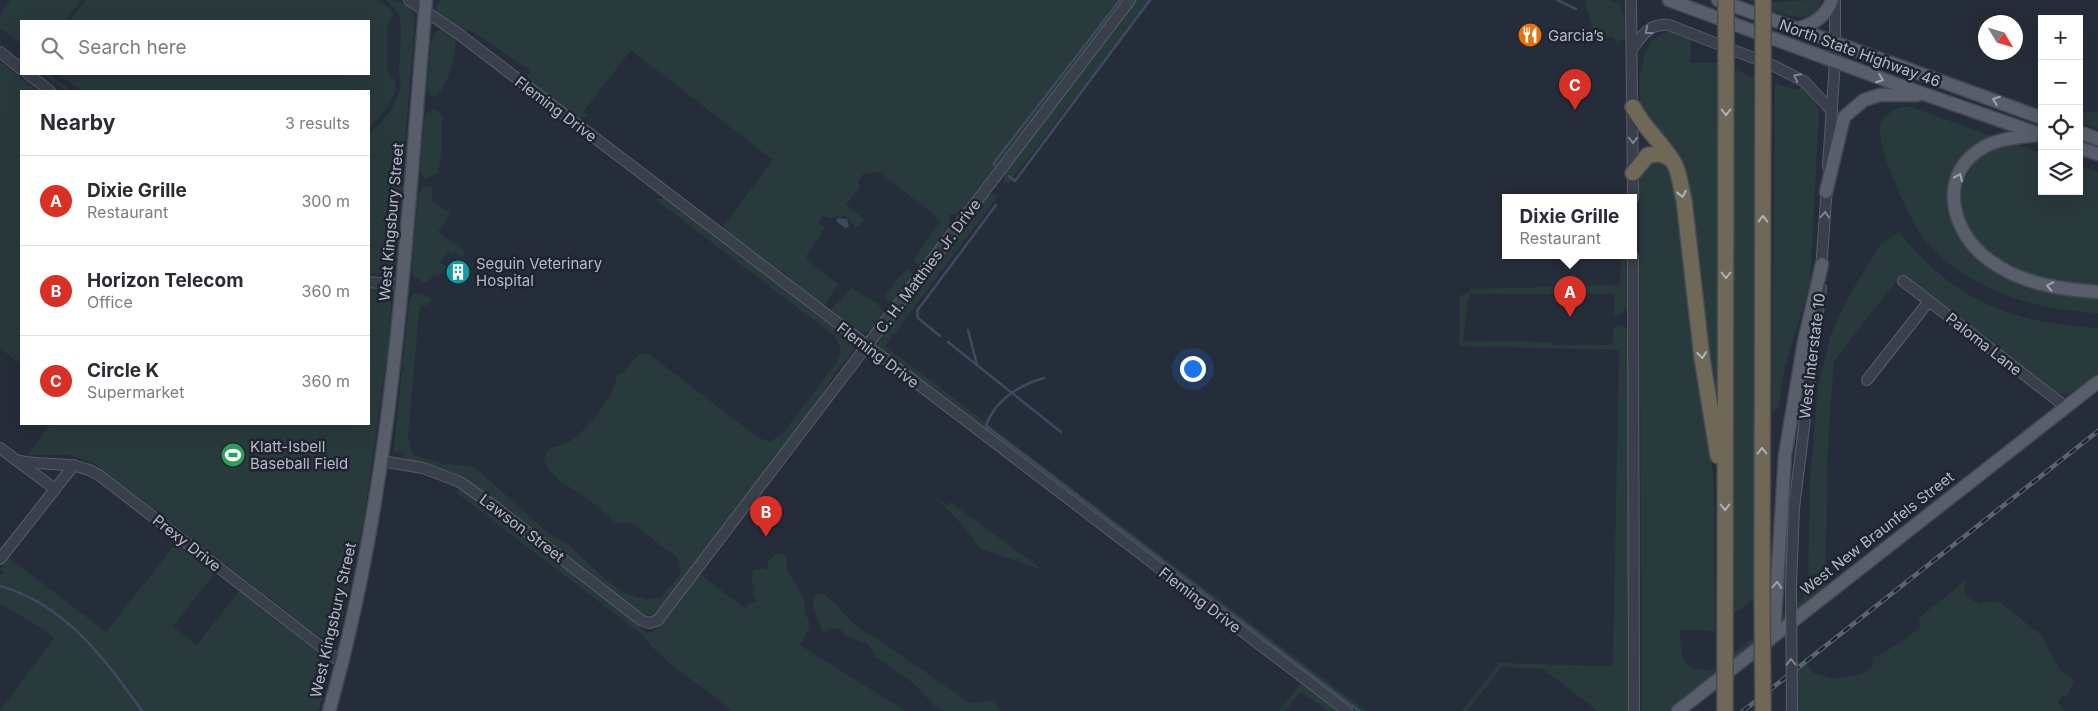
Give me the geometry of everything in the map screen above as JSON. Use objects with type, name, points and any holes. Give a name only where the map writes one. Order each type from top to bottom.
[{"type":"highway","points":[[1725,711],[1726,0]]},
{"type":"highway","points":[[1763,0],[1763,711]]},
{"type":"highway","points":[[1633,108],[1641,122],[1676,167],[1684,200],[1710,417],[1725,486]]},
{"type":"highway","points":[[1633,173],[1648,155],[1661,154],[1671,159]]},
{"type":"main road","name":"North State Highway 46","points":[[1669,0],[2038,134]]},
{"type":"main road","name":"North State Highway 46","points":[[1718,0],[1951,83],[2038,116]]},
{"type":"main road","points":[[1797,29],[1814,22],[1826,12],[1834,0]]},
{"type":"main road","name":"West Kingsbury Street","points":[[328,711],[342,663],[368,544],[382,461],[401,285],[425,6]]},
{"type":"main road","points":[[1826,192],[1844,117],[1852,108],[1864,100],[1880,95],[1927,95]]},
{"type":"main road","points":[[2083,134],[2098,140]]},
{"type":"main road","points":[[2038,136],[1997,142],[1972,156],[1959,174],[1955,186],[1955,214],[1970,242],[1990,261],[2004,270],[2044,285],[2098,292]]},
{"type":"main road","points":[[2083,149],[2098,154]]},
{"type":"main road","points":[[1774,633],[1785,455],[1804,342],[1822,264]]},
{"type":"main road","name":"West New Braunfels Street","points":[[1678,711],[1774,633],[2098,382]]},
{"type":"street","name":"Fleming Drive","points":[[408,0],[425,6],[463,38],[866,347],[1347,711]]},
{"type":"street","name":"C. H. Matthies Jr. Drive","points":[[649,624],[661,616],[1130,0]]},
{"type":"street","points":[[1631,0],[1633,194]]},
{"type":"street","name":"West Interstate 10","points":[[1792,711],[1791,586],[1794,508],[1820,306],[1835,61],[1834,0]]},
{"type":"street","points":[[1632,50],[1643,33],[1660,24],[1669,25],[1774,66],[1806,82],[1819,94],[1832,111]]},
{"type":"street","points":[[0,52],[20,68]]},
{"type":"street","points":[[29,75],[49,90]]},
{"type":"street","points":[[1633,259],[1634,711]]},
{"type":"street","name":"Paloma Lane","points":[[1903,281],[2066,407]]},
{"type":"street","points":[[370,282],[401,285]]},
{"type":"street","points":[[1867,380],[1929,301]]},
{"type":"street","name":"Prexy Drive","points":[[0,448],[55,489]]},
{"type":"street","name":"Prexy Drive","points":[[16,460],[30,464],[74,464],[87,468],[113,485],[342,663]]},
{"type":"street","name":"Lawson Street","points":[[382,461],[423,468],[460,482],[496,507],[641,620],[649,624]]},
{"type":"street","points":[[0,559],[74,464]]},
{"type":"shaded area","points":[[11,0],[81,0],[66,20],[20,20],[20,43],[0,28],[0,15]]},
{"type":"shaded area","points":[[86,0],[378,0],[390,9],[393,14],[387,28],[387,66],[390,77],[396,81],[395,88],[387,107],[370,128],[370,90],[80,90],[60,75],[370,75],[370,20],[71,20]]},
{"type":"shaded area","points":[[386,0],[404,4],[411,10],[415,18],[395,269],[378,275],[370,274],[370,134],[391,111],[401,88],[399,72],[401,31],[399,13]]},
{"type":"shaded area","points":[[441,0],[1125,0],[961,214],[949,214],[949,222],[954,224],[923,264],[917,264],[913,261],[935,228],[942,222],[938,221],[936,216],[879,172],[863,174],[858,181],[861,186],[846,205],[864,219],[859,226],[855,227],[845,216],[831,218],[824,216],[818,222],[825,228],[806,256],[809,262],[838,284],[825,304],[817,303],[785,280],[789,277],[784,271],[776,272],[721,230],[773,160],[631,50],[583,112],[588,115],[582,118],[574,116],[526,79],[531,71],[470,30],[464,31],[437,11],[436,6]]},
{"type":"shaded area","points":[[1135,0],[1150,0],[1008,184],[1004,181],[1004,172]]},
{"type":"shaded area","points":[[1585,0],[1611,0],[1612,3],[1618,2],[1626,19],[1625,38],[1617,42],[1613,37],[1604,36],[1600,31],[1593,31],[1589,15],[1594,15],[1588,13]]},
{"type":"shaded area","points":[[1748,0],[1772,2],[1822,0],[1817,10],[1810,15],[1801,17],[1790,16]]},
{"type":"shaded area","points":[[438,30],[443,30],[454,37],[455,50],[451,69],[443,87],[434,97],[427,90],[431,40]]},
{"type":"shaded area","points":[[1670,31],[1691,39],[1690,63],[1717,63],[1717,387],[1711,388],[1687,196],[1639,109],[1640,73],[1646,50],[1652,41]]},
{"type":"shaded area","points":[[0,62],[37,90],[20,90],[20,364],[0,348]]},
{"type":"shaded area","points":[[1734,69],[1756,79],[1756,597],[1732,615]]},
{"type":"shaded area","points":[[44,75],[49,75],[71,90],[65,90]]},
{"type":"shaded area","points":[[1775,83],[1798,90],[1802,86],[1813,97],[1819,111],[1810,284],[1785,366],[1778,409],[1772,409]]},
{"type":"shaded area","points":[[1902,107],[1911,107],[1994,137],[1974,157],[1955,190],[1950,203],[1950,216],[1955,230],[1973,254],[1987,267],[2021,284],[2039,289],[2098,297],[2098,313],[2043,306],[2008,296],[1974,280],[1943,259],[1934,250],[1922,236],[1909,214],[1888,165],[1880,136],[1880,126],[1883,119],[1888,114]]},
{"type":"shaded area","points":[[435,109],[442,115],[440,159],[437,174],[425,178],[420,171],[425,114]]},
{"type":"shaded area","points":[[2083,112],[2098,112],[2098,129],[2083,123]]},
{"type":"shaded area","points":[[2017,145],[2038,152],[2038,195],[2083,195],[2083,167],[2098,172],[2098,287],[2067,283],[2023,273],[1984,250],[1971,235],[1963,219],[1960,202],[1963,185],[1970,170],[1981,158],[1997,149]]},
{"type":"shaded area","points":[[1656,159],[1667,164],[1675,181],[1710,440],[1714,491],[1715,631],[1680,630],[1682,655],[1688,665],[1693,668],[1711,670],[1715,668],[1801,600],[1808,589],[1810,479],[1818,387],[1831,334],[1846,301],[1880,245],[1899,232],[1920,256],[1941,275],[1963,291],[1987,304],[2012,314],[2038,321],[2098,328],[2098,376],[2074,392],[2069,394],[2057,393],[1901,275],[1834,361],[1828,439],[1825,589],[1669,711],[1642,711],[1639,176],[1641,169]]},
{"type":"shaded area","points":[[423,187],[432,187],[432,201],[450,213],[438,232],[465,252],[461,257],[455,251],[452,254],[448,252],[440,262],[446,267],[438,277],[435,274],[427,282],[420,281],[420,277],[415,279],[412,270],[418,194]]},
{"type":"shaded area","points":[[991,194],[998,196],[885,346],[1366,711],[1354,711],[879,349],[878,342],[880,336],[985,197]]},
{"type":"shaded area","points":[[663,196],[851,341],[854,350],[833,376],[814,407],[657,614],[650,615],[639,612],[465,479],[451,472],[403,458],[403,454],[394,451],[394,449],[409,302],[413,294],[417,293],[418,296],[419,293],[432,298],[427,305],[421,306],[419,312],[408,436],[413,455],[444,464],[469,466],[477,469],[548,533],[569,545],[605,579],[624,593],[646,600],[660,598],[680,575],[679,559],[630,522],[615,523],[593,503],[557,478],[544,461],[547,451],[569,442],[586,428],[601,410],[613,390],[617,373],[623,373],[640,353],[649,354],[757,437],[770,442],[783,433],[838,360],[841,351],[836,337],[655,199],[662,199]]},
{"type":"shaded area","points":[[1621,259],[1629,259],[1629,306],[1619,315],[1614,314],[1614,294],[1471,294],[1468,299],[1463,341],[1551,342],[1552,345],[1612,345],[1614,327],[1622,325],[1629,332],[1628,711],[1598,711],[1543,669],[1502,667],[1467,711],[1462,711],[1499,663],[1613,666],[1619,350],[1461,346],[1459,344],[1460,296],[1474,289],[1620,285]]},
{"type":"shaded area","points":[[908,269],[914,276],[894,302],[888,301],[885,297],[887,293],[898,278]]},
{"type":"shaded area","points":[[370,288],[383,293],[388,297],[391,304],[388,348],[364,518],[342,621],[335,634],[328,638],[312,631],[94,463],[69,455],[27,455],[50,425],[370,425]]},
{"type":"shaded area","points":[[852,288],[877,303],[884,312],[880,321],[871,331],[859,332],[831,312],[832,308]]},
{"type":"shaded area","points":[[458,488],[472,496],[638,624],[646,633],[656,629],[698,573],[746,609],[749,604],[757,602],[752,592],[756,590],[751,580],[754,570],[763,568],[768,570],[768,561],[776,554],[782,553],[786,557],[787,570],[804,598],[805,614],[809,621],[809,628],[800,645],[905,711],[731,711],[662,656],[644,636],[457,493]]},
{"type":"shaded area","points":[[935,497],[947,506],[950,502],[1043,570],[981,549],[957,519]]},
{"type":"shaded area","points":[[176,543],[215,573],[173,627],[197,645],[239,591],[317,652],[327,674],[318,711],[0,711],[54,638],[40,627],[0,604],[0,575],[3,575],[4,572],[0,570],[8,557],[106,632]]},
{"type":"shaded area","points":[[1966,580],[1965,592],[1971,600],[1980,604],[1987,601],[2001,603],[2041,635],[2060,670],[2074,680],[2068,695],[2061,697],[2058,702],[2064,711],[1792,711],[1793,672],[1805,662],[1813,673],[1837,679],[1862,674],[1872,667],[1873,657],[1890,649],[1916,631],[1920,627],[1919,618]]},
{"type":"shaded area","points":[[822,593],[858,628],[875,637],[965,700],[970,703],[994,701],[1000,711],[945,711],[937,708],[913,683],[875,656],[868,644],[846,636],[840,629],[829,628],[826,632],[822,631],[813,607],[815,595]]},
{"type":"shaded area","points":[[1302,682],[1340,711],[1328,711],[1303,693],[1299,694],[1285,711],[1279,711]]},
{"type":"water","points":[[838,218],[847,219],[849,227],[845,228],[836,221]]},
{"type":"waterway","points":[[995,165],[993,164],[1120,0]]},
{"type":"waterway","points":[[1009,176],[1015,181],[1150,0]]},
{"type":"waterway","points":[[1557,0],[1576,9]]},
{"type":"waterway","points":[[940,336],[918,318],[917,311],[996,205]]},
{"type":"waterway","points":[[968,330],[977,365]]},
{"type":"waterway","points":[[948,342],[1061,432]]},
{"type":"waterway","points":[[1044,378],[1026,385],[1009,395],[995,409],[986,426],[1359,711]]},
{"type":"waterway","points":[[0,586],[23,594],[64,620],[98,653],[142,711]]},
{"type":"railway","points":[[1743,711],[2098,431]]},
{"type":"place","name":"Garcia’s","points":[[1530,35]]},
{"type":"place","name":"Circle K","points":[[1575,110]]},
{"type":"place","name":"Seguin Veterinary Hospital","points":[[458,272]]},
{"type":"place","name":"Dixie Grille","points":[[1570,317]]},
{"type":"place","name":"Klatt-Isbell Baseball Field","points":[[233,455]]},
{"type":"place","name":"Horizon Telecom","points":[[766,537]]}]
